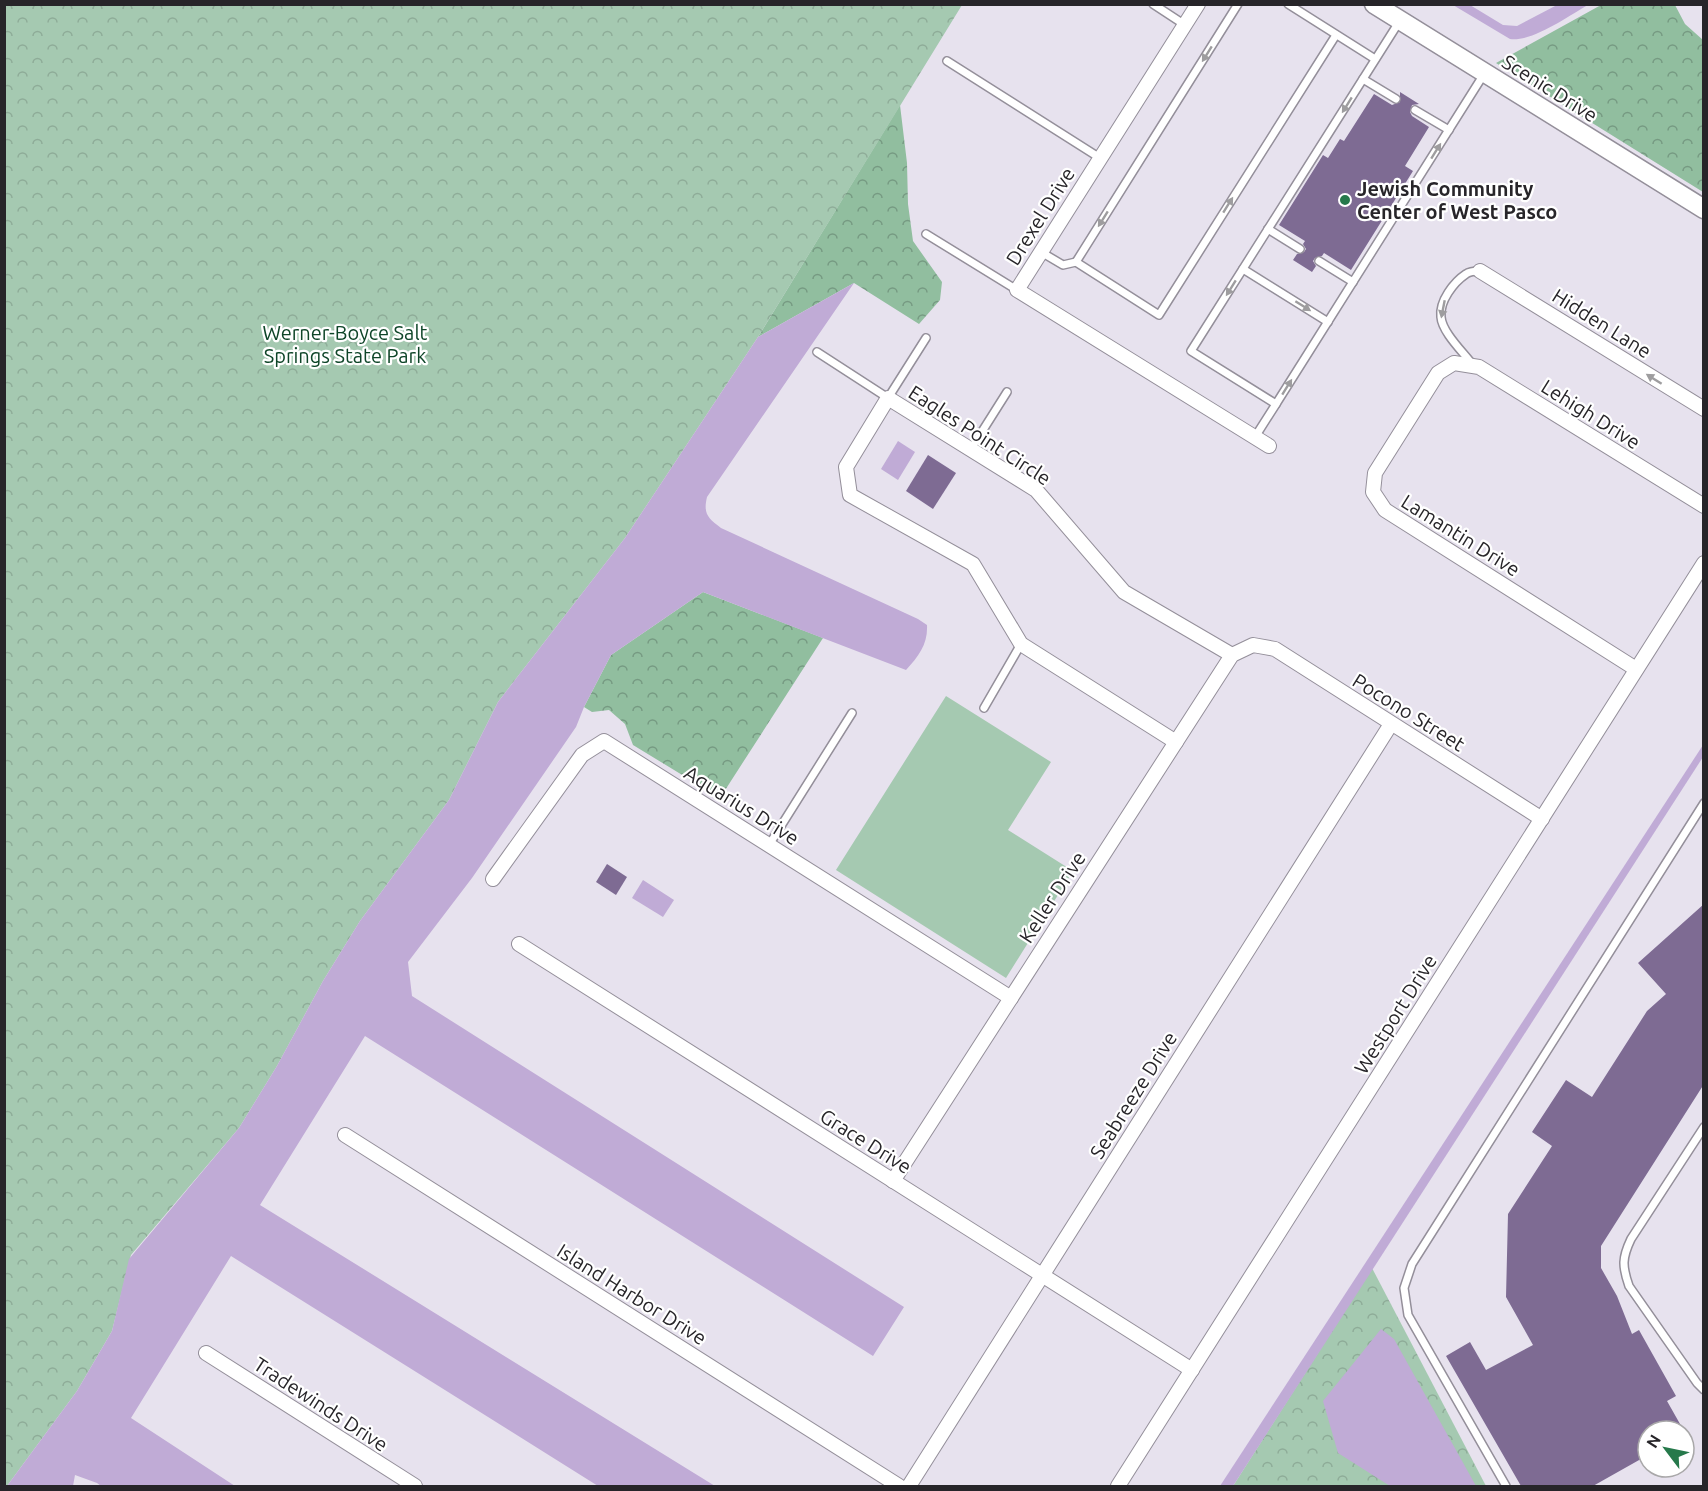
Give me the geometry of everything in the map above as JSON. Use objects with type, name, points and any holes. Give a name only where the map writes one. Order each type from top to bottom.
[{"type":"street","name":"Drexel Drive","points":[[1198,4],[1017,290],[1269,446]]},
{"type":"street","name":"Scenic Drive","points":[[1374,4],[1704,209]]},
{"type":"street","name":"Hidden Lane","points":[[1480,271],[1704,409]]},
{"type":"street","name":"Lehigh Drive","points":[[1454,363],[1479,367],[1704,506]]},
{"type":"street","name":"Lamantin Drive","points":[[1454,363],[1438,373],[1375,473],[1373,492],[1385,510],[1636,669]]},
{"type":"street","name":"Eagles Point Circle","points":[[1176,742],[1022,644],[973,564],[850,495],[846,467],[888,398],[1036,490],[1124,592],[1232,655]]},
{"type":"street","name":"Westport Drive","points":[[1118,1486],[1704,563]]},
{"type":"street","name":"Pocono Street","points":[[1232,655],[1253,645],[1275,649],[1542,819]]},
{"type":"street","name":"Keller Drive","points":[[893,1181],[1232,655]]},
{"type":"street","name":"Seabreeze Drive","points":[[909,1486],[1391,724]]},
{"type":"street","name":"Aquarius Drive","points":[[493,879],[582,755],[604,741],[1011,998]]},
{"type":"street","name":"Grace Drive","points":[[519,944],[1192,1370]]},
{"type":"street","name":"Island Harbor Drive","points":[[345,1135],[899,1486]]},
{"type":"street","name":"Tradewinds Drive","points":[[206,1353],[415,1486]]},
{"type":"lane","points":[[1153,4],[1185,25]]},
{"type":"lane","points":[[1041,252],[1063,265],[1076,262],[1238,4]]},
{"type":"lane","points":[[1288,4],[1376,59]]},
{"type":"lane","points":[[1276,404],[1191,351],[1400,20]]},
{"type":"lane","points":[[1076,262],[1159,315],[1336,35]]},
{"type":"lane","points":[[946,62],[1100,158]]},
{"type":"lane","points":[[1255,437],[1484,74]]},
{"type":"lane","points":[[1363,80],[1396,99]]},
{"type":"lane","points":[[1415,110],[1449,130]]},
{"type":"lane","points":[[1268,229],[1300,249]]},
{"type":"lane","points":[[926,234],[1017,290]]},
{"type":"lane","points":[[1319,261],[1353,282]]},
{"type":"lane","points":[[1243,268],[1328,322]]},
{"type":"lane","points":[[1473,366],[1451,338],[1440,318],[1443,303],[1450,289],[1468,273],[1480,271]]},
{"type":"lane","points":[[816,352],[888,398],[926,338]]},
{"type":"lane","points":[[970,449],[1007,392]]},
{"type":"lane","points":[[984,708],[1022,644]]},
{"type":"lane","points":[[769,845],[852,713]]},
{"type":"lane","points":[[1506,1486],[1408,1315],[1404,1288],[1412,1264],[1704,803]]},
{"type":"lane","points":[[1704,1127],[1631,1239],[1623,1259],[1624,1272],[1629,1286],[1696,1383],[1704,1390]]},
{"type":"green space","name":"Werner-Boyce Salt Springs State Park","points":[[5,5],[962,5],[758,337],[625,538],[498,702],[449,800],[360,921],[239,1128],[131,1255],[112,1331],[77,1391],[7,1486],[5,1486]]},
{"type":"green space","points":[[1601,5],[1675,5],[1685,24],[1703,40],[1703,192],[1496,63]]},
{"type":"green space","points":[[900,105],[913,241],[942,282],[940,300],[919,324],[854,283],[758,337]]},
{"type":"green space","points":[[703,592],[823,638],[720,798],[633,745],[625,724],[609,710],[592,712],[584,707],[611,655]]},
{"type":"green space","points":[[946,696],[1051,762],[1008,830],[1073,871],[1006,978],[836,870]]},
{"type":"green space","points":[[1372,1268],[1486,1486],[1233,1486]]},
{"type":"shaded area","points":[[1453,5],[1470,5],[1503,25],[1517,26],[1557,5],[1588,5],[1540,32],[1519,39],[1510,39]]},
{"type":"shaded area","points":[[854,283],[707,497],[706,512],[721,528],[927,625],[926,638],[919,655],[906,670],[703,592],[611,655],[576,727],[472,878],[408,962],[412,996],[904,1307],[873,1356],[365,1036],[260,1205],[715,1486],[598,1486],[231,1256],[131,1418],[235,1486],[101,1486],[75,1475],[73,1486],[7,1486],[77,1391],[112,1331],[129,1259],[239,1128],[360,921],[449,800],[498,702],[625,538],[758,337]]},
{"type":"shaded area","points":[[898,441],[915,452],[898,480],[881,469]]},
{"type":"shaded area","points":[[1703,745],[1703,757],[1233,1486],[1220,1486]]},
{"type":"shaded area","points":[[643,880],[674,900],[663,917],[632,898]]},
{"type":"shaded area","points":[[1381,1329],[1394,1339],[1476,1486],[1390,1486],[1338,1453],[1323,1401]]},
{"type":"building","name":"Jewish Community Center of West Pasco","points":[[1400,92],[1419,104],[1412,105],[1410,112],[1412,116],[1429,127],[1405,166],[1413,171],[1351,270],[1324,253],[1313,261],[1316,266],[1312,272],[1293,260],[1297,254],[1306,249],[1303,244],[1305,241],[1279,225],[1323,155],[1328,158],[1340,139],[1344,141],[1374,94],[1392,105],[1400,102]]},
{"type":"building","points":[[928,455],[956,473],[933,509],[906,491]]},
{"type":"building","points":[[607,864],[627,877],[616,895],[596,882]]},
{"type":"building","points":[[1704,904],[1704,1084],[1601,1246],[1601,1268],[1617,1296],[1632,1334],[1639,1330],[1676,1396],[1667,1401],[1677,1419],[1636,1419],[1636,1462],[1593,1486],[1521,1486],[1446,1356],[1470,1342],[1486,1370],[1533,1345],[1506,1297],[1508,1214],[1552,1146],[1532,1132],[1566,1080],[1592,1097],[1647,1011],[1666,994],[1638,963]]},
{"type":"place","name":"Jewish Community Center of West Pasco","points":[[1345,200]]}]
